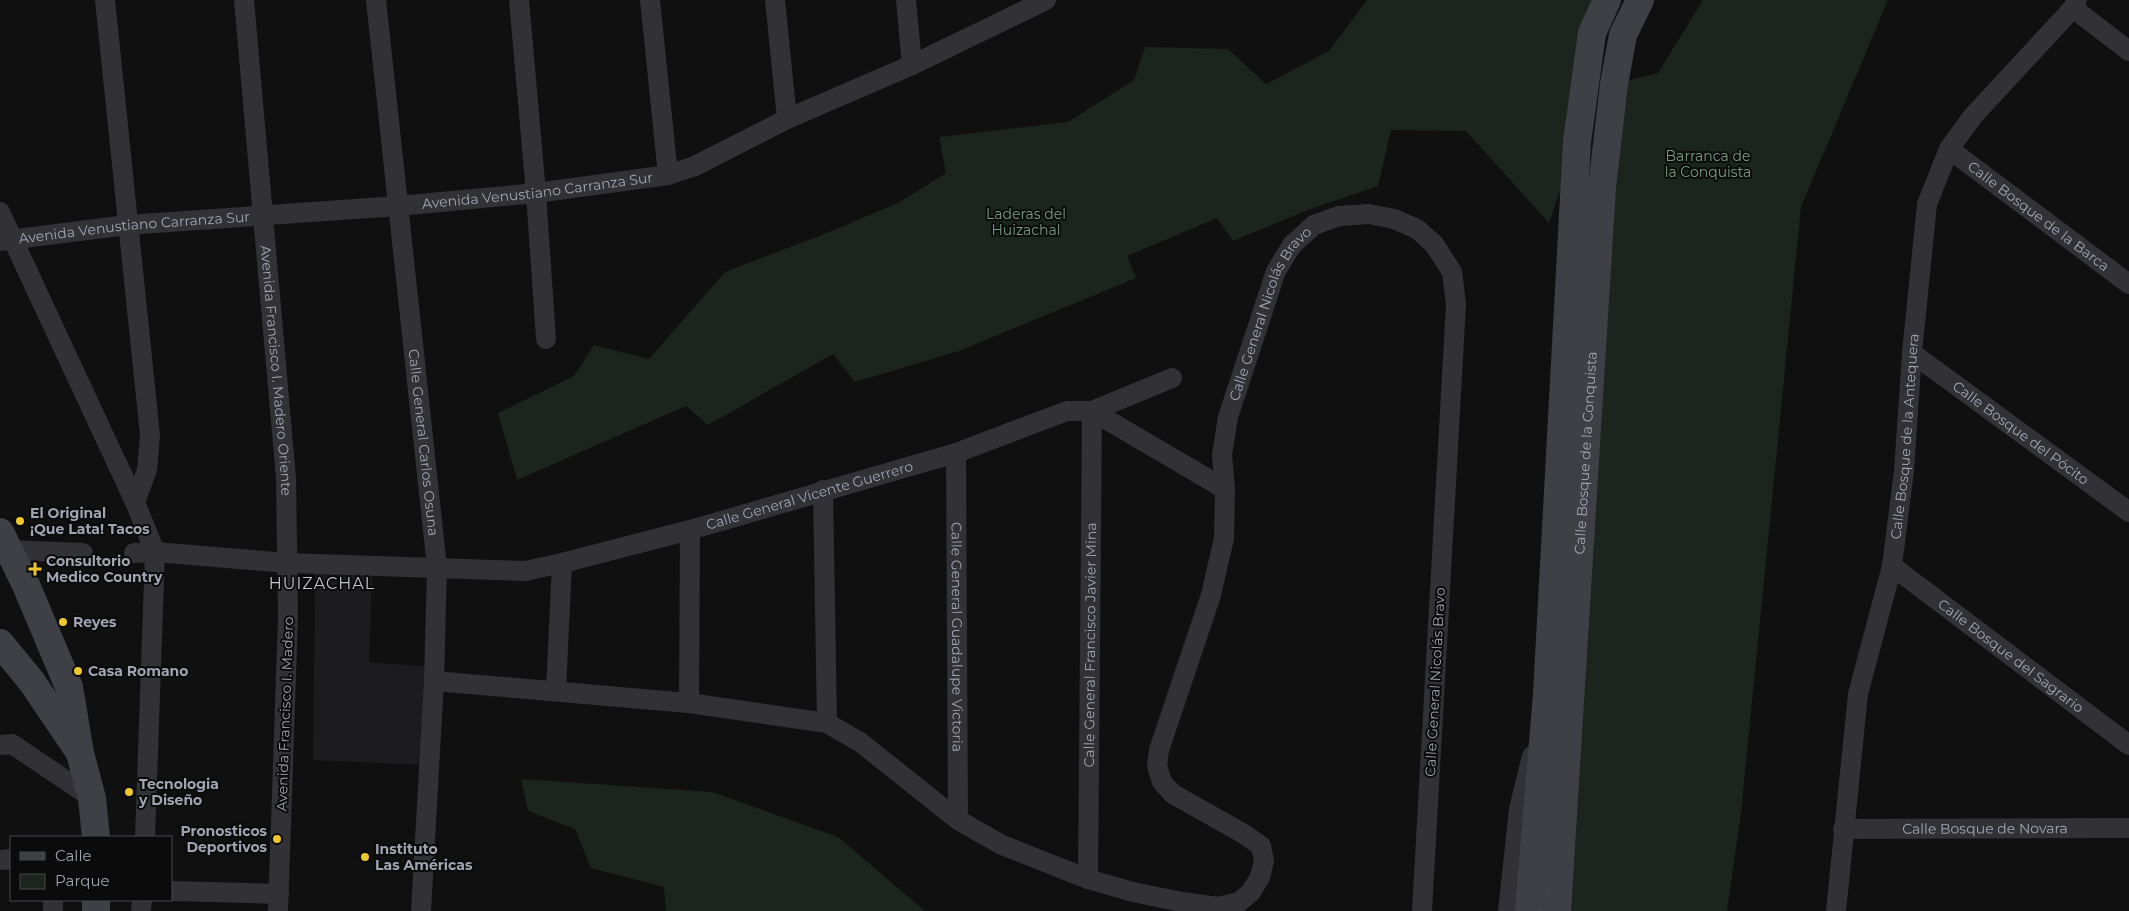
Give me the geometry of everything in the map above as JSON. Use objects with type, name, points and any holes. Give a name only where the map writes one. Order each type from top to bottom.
[{"type":"main road","name":"Calle Bosque de la Conquista","points":[[1529,911],[1547,694],[1577,142],[1592,33],[1607,0]]},
{"type":"main road","name":"Calle Bosque de la Conquista","points":[[1557,911],[1602,187],[1614,84],[1623,35],[1640,0]]},
{"type":"main road","points":[[4,541],[26,585],[69,687],[80,753],[92,798],[96,836]]},
{"type":"main road","points":[[0,643],[32,682],[80,753]]},
{"type":"street","points":[[106,0],[127,225],[150,435],[147,470],[135,502]]},
{"type":"street","name":"Avenida Francisco I. Madero Oriente","points":[[244,0],[286,478],[288,563]]},
{"type":"street","name":"Calle General Carlos Osuna","points":[[376,0],[437,567],[434,681],[421,911]]},
{"type":"street","points":[[519,0],[536,192],[546,339]]},
{"type":"street","points":[[650,0],[668,175]]},
{"type":"street","points":[[775,0],[787,119]]},
{"type":"street","points":[[906,0],[912,64]]},
{"type":"street","name":"Avenida Venustiano Carranza Sur","points":[[6,240],[127,225],[398,206],[536,192],[668,175],[695,166],[787,119],[912,64],[1040,1]]},
{"type":"street","points":[[2075,4],[2129,51]]},
{"type":"street","name":"Calle Bosque de la Antequera","points":[[1836,911],[1858,694],[1892,566],[1904,471],[1912,353],[1927,204],[1949,149],[1973,116],[2075,4]]},
{"type":"street","name":"Calle Bosque de la Barca","points":[[1949,149],[2129,284]]},
{"type":"street","points":[[0,212],[6,240],[135,502],[155,552],[145,836]]},
{"type":"street","name":"Calle General Nicolás Bravo","points":[[1088,879],[1132,892],[1218,907],[1239,902],[1251,892],[1260,877],[1264,861],[1261,846],[1244,834],[1173,794],[1162,782],[1157,766],[1159,750],[1210,595],[1222,548],[1225,490],[1222,455],[1228,417],[1276,271],[1292,246],[1314,225],[1339,216],[1368,214],[1394,219],[1417,229],[1434,244],[1452,272],[1456,304],[1422,911]]},
{"type":"street","name":"Calle Bosque del Pócito","points":[[1912,353],[2129,512]]},
{"type":"street","name":"Calle General Vicente Guerrero","points":[[134,553],[155,552],[288,563],[525,571],[690,530],[956,453],[1066,411],[1092,411],[1172,378]]},
{"type":"street","points":[[1092,411],[1225,490]]},
{"type":"street","name":"Calle General Francisco Javier Mina","points":[[1088,879],[1092,411]]},
{"type":"street","name":"Calle General Guadalupe Victoria","points":[[956,453],[958,820]]},
{"type":"street","points":[[823,490],[826,723]]},
{"type":"street","points":[[689,703],[690,530]]},
{"type":"street","points":[[4,541],[83,553]]},
{"type":"street","name":"Avenida Francisco I. Madero","points":[[279,903],[288,563]]},
{"type":"street","points":[[556,690],[562,563]]},
{"type":"street","name":"Calle Bosque del Sagrario","points":[[1892,566],[2129,745]]},
{"type":"street","points":[[434,681],[556,690],[689,703],[826,723],[860,742],[958,820],[1002,845],[1088,879]]},
{"type":"street","points":[[1508,911],[1519,809],[1547,694]]},
{"type":"street","points":[[0,745],[12,744],[92,798]]},
{"type":"street","name":"Calle Bosque de Novara","points":[[1843,829],[2129,828]]},
{"type":"street","points":[[172,890],[279,903]]},
{"type":"shaded area","points":[[315,570],[372,575],[369,662],[428,667],[424,765],[313,760]]},
{"type":"green space","name":"Laderas del Huizachal","points":[[1367,0],[1607,0],[1577,142],[1549,223],[1466,131],[1391,130],[1378,186],[1308,210],[1233,241],[1217,218],[1127,256],[1136,278],[959,351],[855,382],[833,354],[708,425],[686,406],[517,480],[498,413],[574,376],[594,345],[649,359],[725,272],[832,231],[900,202],[946,173],[939,137],[1068,122],[1134,80],[1145,47],[1228,49],[1266,84],[1329,51]]},
{"type":"green space","name":"Barranca de la Conquista","points":[[1703,0],[1888,0],[1801,207],[1741,813],[1727,911],[1557,911],[1614,84],[1658,73]]},
{"type":"green space","points":[[521,779],[712,792],[838,837],[925,911],[666,911],[664,887],[591,868],[575,829],[528,811]]},
{"type":"place","name":"El Original ¡Que Lata! Tacos","points":[[20,521]]},
{"type":"place","name":"Consultorio Medico Country","points":[[35,569]]},
{"type":"place","name":"Reyes","points":[[63,622]]},
{"type":"place","name":"Casa Romano","points":[[78,671]]},
{"type":"place","name":"Tecnologia y Diseño","points":[[129,792]]},
{"type":"place","name":"Pronosticos Deportivos","points":[[277,839]]},
{"type":"place","name":"Instituto Las Américas","points":[[365,857]]},
{"type":"district","name":"HUIZACHAL","points":[[322,583]]}]
